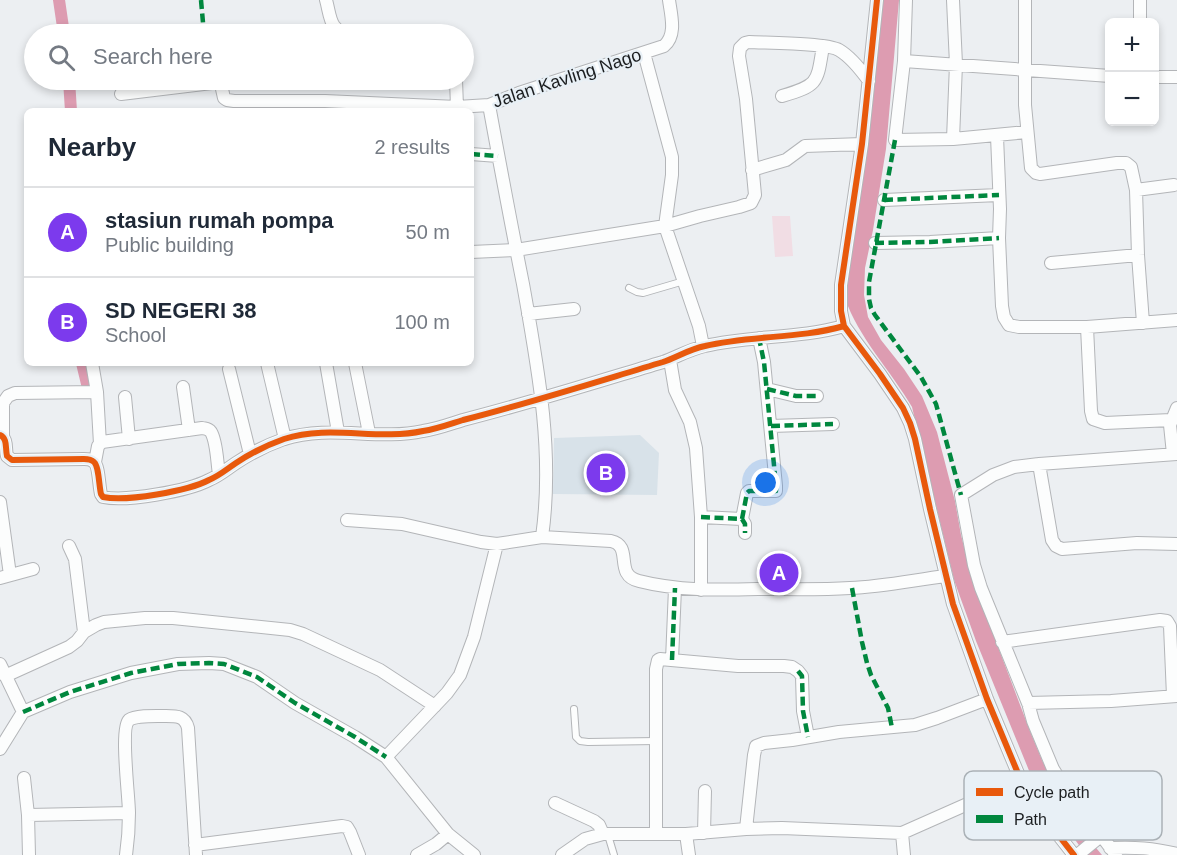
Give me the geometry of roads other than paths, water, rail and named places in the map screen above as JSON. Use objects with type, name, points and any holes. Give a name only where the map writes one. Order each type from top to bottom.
[{"type":"street","points":[[326,0],[333,24]]},
{"type":"street","name":"Jalan Kavling Nago","points":[[225,105],[226,100],[325,101],[458,107],[489,105],[664,46],[670,40],[672,27],[669,0]]},
{"type":"street","points":[[877,0],[862,144],[841,285],[841,311],[844,326],[886,382],[910,423],[953,604],[1016,771]]},
{"type":"street","points":[[906,0],[904,61],[895,140],[953,139],[1027,132]]},
{"type":"street","points":[[953,0],[956,64],[953,139]]},
{"type":"street","points":[[1025,0],[1027,132],[1031,168],[1035,173],[1046,174],[1117,163],[1126,163],[1131,167],[1136,190],[1143,322]]},
{"type":"street","points":[[1140,0],[1140,18]]},
{"type":"street","points":[[474,252],[516,249],[665,226],[751,203],[754,195],[752,170],[746,99],[739,56],[740,48],[745,43],[836,48],[869,81]]},
{"type":"street","points":[[782,96],[807,88],[814,82],[818,76],[824,46]]},
{"type":"street","points":[[644,53],[672,157],[665,226],[704,346]]},
{"type":"street","points":[[904,61],[1105,76]]},
{"type":"street","points":[[1159,77],[1177,77]]},
{"type":"street","points":[[121,94],[151,90]]},
{"type":"street","name":"Jalan Kavling Nago","points":[[222,90],[225,105]]},
{"type":"street","points":[[457,90],[458,107]]},
{"type":"street","points":[[489,105],[542,398],[546,446],[546,491],[542,537]]},
{"type":"street","points":[[997,136],[1003,310],[1009,325],[1087,327],[1177,320]]},
{"type":"street","points":[[752,170],[786,160],[805,146],[862,144]]},
{"type":"street","points":[[474,154],[498,156]]},
{"type":"street","points":[[1136,190],[1174,185]]},
{"type":"street","points":[[884,200],[999,195]]},
{"type":"street","points":[[875,243],[999,238]]},
{"type":"street","points":[[1051,263],[1138,255]]},
{"type":"street","points":[[528,314],[574,309]]},
{"type":"street","points":[[97,392],[15,393],[8,396],[3,403],[1,436],[6,442],[7,456],[12,460],[92,460],[97,467],[103,497],[123,498],[156,494],[207,481],[250,454],[285,439],[315,432],[406,434],[421,432],[670,360],[704,346],[827,331],[844,326]]},
{"type":"street","points":[[1087,327],[1093,419],[1105,423],[1171,420]]},
{"type":"street","points":[[745,533],[745,524],[742,519],[747,493],[750,490],[776,490],[764,362],[759,338]]},
{"type":"street","points":[[670,360],[675,390],[690,422],[697,458],[701,517],[701,590]]},
{"type":"street","points":[[94,366],[100,444],[94,462]]},
{"type":"street","points":[[268,366],[285,439]]},
{"type":"street","points":[[327,366],[338,432]]},
{"type":"street","points":[[356,366],[369,433]]},
{"type":"street","points":[[229,369],[250,454]]},
{"type":"street","points":[[183,387],[189,430]]},
{"type":"street","points":[[767,389],[796,396],[818,396]]},
{"type":"street","points":[[125,397],[129,439]]},
{"type":"street","points":[[1054,771],[981,588],[974,565],[961,495],[993,475],[1014,467],[1175,454],[1170,432],[1171,420],[1177,408]]},
{"type":"street","points":[[771,426],[833,424]]},
{"type":"street","points":[[100,444],[206,428],[210,431],[214,442],[219,474]]},
{"type":"street","points":[[1039,464],[1052,540],[1056,546],[1062,549],[1137,543],[1177,544]]},
{"type":"street","points":[[0,502],[5,577],[33,569]]},
{"type":"street","points":[[701,517],[742,519]]},
{"type":"street","points":[[347,520],[402,524],[450,536],[497,544],[542,537],[617,542],[622,548],[625,569],[630,577],[675,588],[701,590],[852,588],[946,576]]},
{"type":"street","points":[[386,757],[447,693],[460,675],[474,637],[497,544]]},
{"type":"street","points":[[69,546],[75,559],[84,632]]},
{"type":"street","points":[[672,660],[675,588]]},
{"type":"street","points":[[23,712],[3,670],[69,647],[84,632],[104,622],[158,618],[290,630],[318,640],[380,670],[435,706]]},
{"type":"street","points":[[1002,642],[1160,620],[1167,621],[1170,626],[1175,696],[1028,704]]},
{"type":"street","points":[[656,834],[656,669],[660,659],[738,666],[792,667],[802,676],[803,711],[808,737]]},
{"type":"street","points":[[0,749],[23,712],[70,692],[131,673],[178,664],[224,664],[257,677],[295,704],[386,757],[448,834],[474,855]]},
{"type":"street","points":[[746,829],[756,746],[764,742],[839,732],[915,725],[987,699]]},
{"type":"street","points":[[126,855],[129,813],[125,738],[127,723],[140,717],[174,716],[186,722],[188,728],[196,850],[342,826],[350,832],[359,855]]},
{"type":"street","points":[[24,778],[29,855]]},
{"type":"street","points":[[704,832],[705,791]]},
{"type":"street","points":[[555,803],[594,821],[606,834]]},
{"type":"street","points":[[562,855],[585,838],[606,834],[686,834],[782,828],[902,833],[964,806]]},
{"type":"street","points":[[28,815],[129,813]]},
{"type":"street","points":[[902,833],[904,855]]},
{"type":"street","points":[[417,855],[448,834]]},
{"type":"street","points":[[686,834],[689,855]]},
{"type":"street","points":[[1065,840],[1077,854],[1096,840]]},
{"type":"street","points":[[1113,851],[1135,847],[1153,848],[1177,854]]},
{"type":"lane","points":[[629,288],[643,293],[684,281]]},
{"type":"lane","points":[[574,709],[576,737],[580,741],[656,741]]},
{"type":"lane","points":[[606,834],[614,855]]},
{"type":"waterway","points":[[59,0],[63,24]]},
{"type":"waterway","points":[[70,90],[71,108]]},
{"type":"waterway","points":[[83,366],[88,388]]},
{"type":"place","name":"SD NEGERI 38","points":[[606,473]]},
{"type":"place","name":"stasiun rumah pompa","points":[[779,573]]}]
